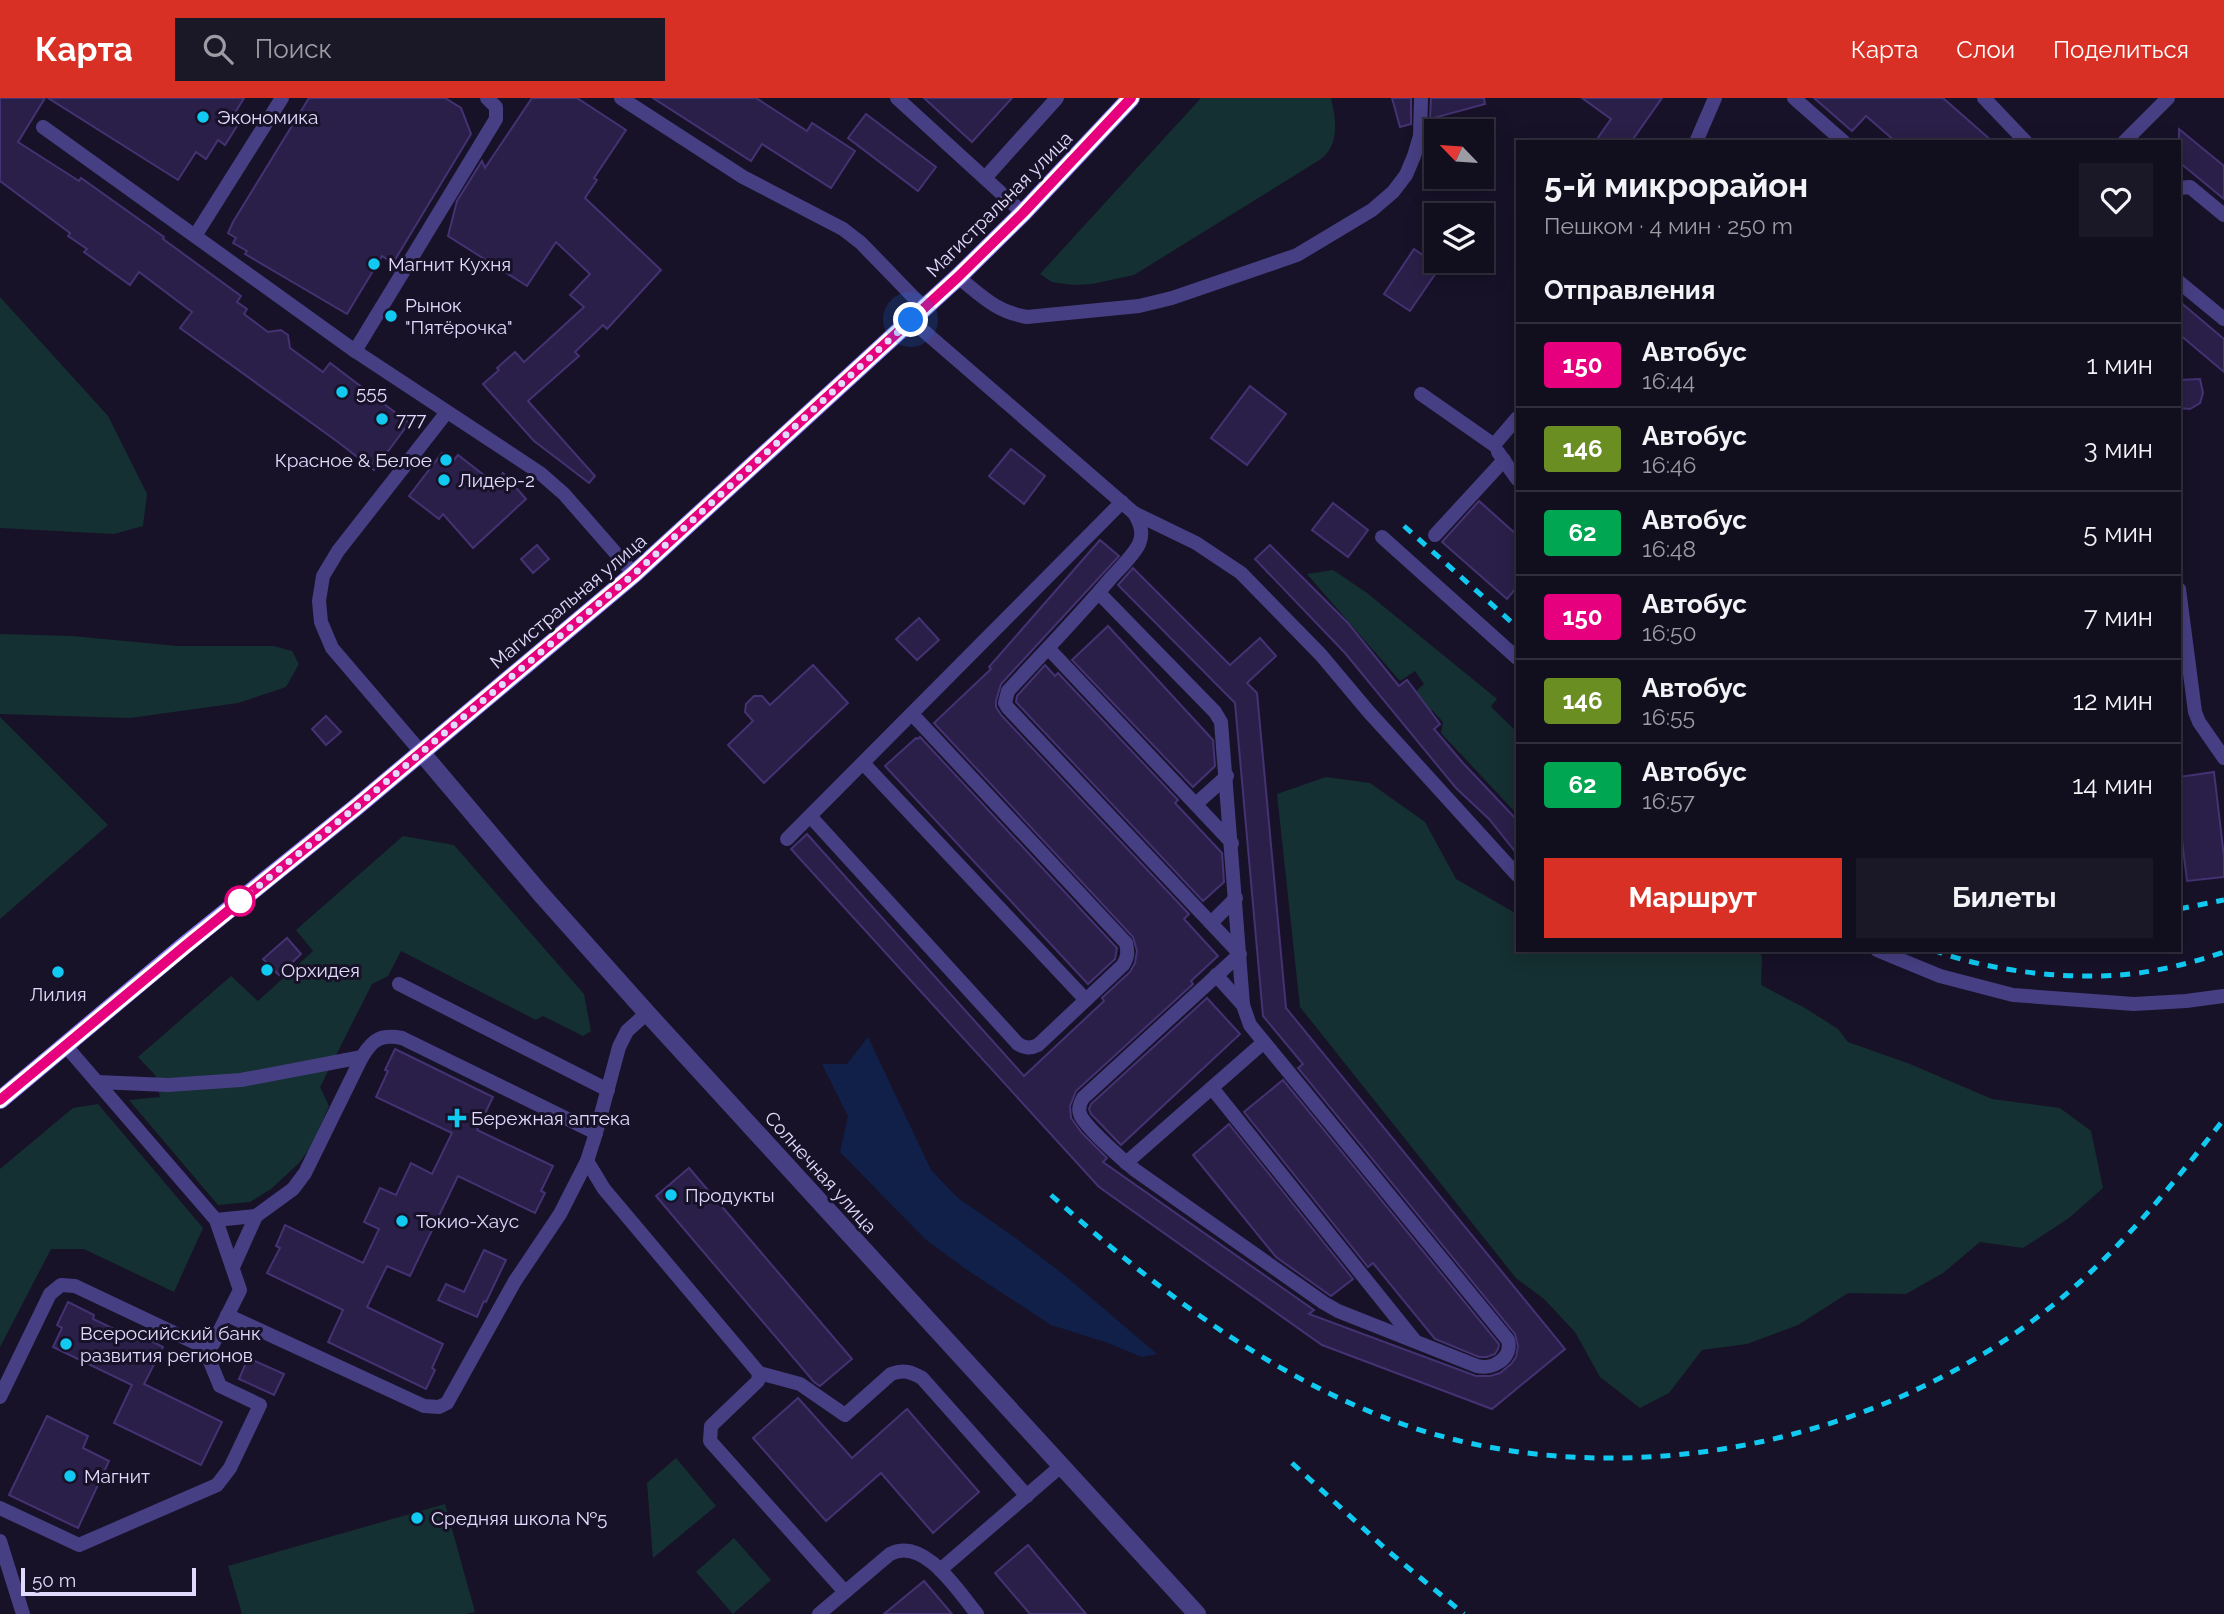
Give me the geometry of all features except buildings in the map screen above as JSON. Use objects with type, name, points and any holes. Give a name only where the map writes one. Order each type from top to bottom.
[{"type":"main road","name":"Магистральная улица","points":[[0,1100],[634,574],[958,277],[1023,213],[1131,98]]},
{"type":"street","name":"Солнечная улица","points":[[421,752],[540,893],[647,1013],[1197,1614]]},
{"type":"lane","points":[[355,351],[496,119],[496,107],[486,98]]},
{"type":"lane","points":[[621,98],[743,177],[843,229],[861,243],[947,354],[1134,513],[1219,556],[1250,581],[1321,655],[1516,875]]},
{"type":"lane","points":[[897,98],[1023,213]]},
{"type":"lane","points":[[985,178],[1058,98]]},
{"type":"lane","points":[[958,277],[996,307],[1009,314],[1027,317],[1172,298],[1297,255],[1372,211],[1406,175],[1420,136],[1421,98]]},
{"type":"lane","points":[[1697,140],[1715,98]]},
{"type":"lane","points":[[1794,98],[1842,140]]},
{"type":"lane","points":[[1983,98],[2024,140]]},
{"type":"lane","points":[[2126,140],[2168,98]]},
{"type":"lane","points":[[195,236],[280,99]]},
{"type":"lane","points":[[43,127],[355,351],[540,473],[557,487],[634,574]]},
{"type":"lane","points":[[2181,188],[2190,187],[2224,215]]},
{"type":"lane","points":[[2181,284],[2224,319]]},
{"type":"lane","points":[[1421,394],[1494,445],[1516,478]]},
{"type":"lane","points":[[421,752],[332,648],[321,622],[319,601],[323,576],[338,551],[447,412]]},
{"type":"lane","points":[[1494,445],[1516,419]]},
{"type":"lane","points":[[1435,535],[1504,460]]},
{"type":"lane","points":[[787,839],[1122,502]]},
{"type":"lane","points":[[1134,513],[1140,524],[1141,536],[1138,545],[1099,593],[1008,691],[1005,703],[1240,954]]},
{"type":"lane","points":[[1382,537],[1516,657]]},
{"type":"lane","points":[[1099,593],[1215,712],[1223,731],[1232,843],[1240,954],[1243,1005],[1250,1025],[1508,1340],[1510,1348],[1494,1365],[1483,1367],[1338,1311],[1324,1303],[1126,1163],[1080,1116],[1079,1104],[1083,1098],[1240,954]]},
{"type":"lane","points":[[2181,604],[2195,712],[2224,758]]},
{"type":"lane","points":[[1048,648],[1232,843]]},
{"type":"lane","points":[[810,816],[1024,1048],[1038,1045],[1127,959],[1126,943],[912,714]]},
{"type":"lane","points":[[863,763],[1086,1000]]},
{"type":"lane","points":[[1196,804],[1227,776]]},
{"type":"lane","points":[[1211,923],[1236,898]]},
{"type":"lane","points":[[1882,952],[1940,976],[2012,995],[2134,1004],[2224,996]]},
{"type":"lane","points":[[1216,975],[1243,1005]]},
{"type":"lane","points":[[399,984],[608,1090]]},
{"type":"lane","points":[[227,1315],[424,1406],[439,1407],[447,1403],[515,1281],[560,1214],[587,1161],[619,1047],[627,1031],[647,1013]]},
{"type":"lane","points":[[233,1267],[256,1216],[293,1189],[305,1173],[362,1057],[369,1045],[378,1039],[389,1035],[402,1038],[596,1133]]},
{"type":"lane","points":[[1126,1163],[1264,1042]]},
{"type":"lane","points":[[65,1045],[216,1220],[240,1290],[213,1344],[204,1347]]},
{"type":"lane","points":[[97,1082],[148,1086],[241,1080],[362,1057]]},
{"type":"lane","points":[[1212,1088],[1416,1342]]},
{"type":"lane","points":[[587,1161],[604,1189],[759,1373],[800,1384],[845,1415],[891,1374],[911,1372],[922,1378],[1027,1496]]},
{"type":"lane","points":[[216,1220],[256,1216]]},
{"type":"lane","points":[[0,1397],[50,1294],[61,1285],[75,1286],[204,1347],[220,1386],[260,1405],[230,1468],[216,1485],[79,1545],[0,1508]]},
{"type":"lane","points":[[759,1373],[758,1381],[711,1426],[710,1441],[845,1592]]},
{"type":"lane","points":[[940,1570],[1061,1466]]},
{"type":"lane","points":[[0,1541],[23,1614]]},
{"type":"lane","points":[[819,1614],[897,1550],[908,1549],[928,1558],[977,1614]]},
{"type":"green space","points":[[1201,98],[1331,98],[1335,123],[1334,139],[1321,159],[1134,275],[1073,285],[1052,282],[1040,274]]},
{"type":"green space","points":[[0,297],[108,416],[147,494],[143,526],[114,534],[0,528]]},
{"type":"green space","points":[[1333,570],[1367,593],[1497,699],[1491,706],[1516,731],[1516,813],[1441,733],[1443,722],[1432,710],[1426,713],[1413,694],[1424,684],[1415,671],[1400,681],[1307,574]]},
{"type":"green space","points":[[0,634],[72,636],[178,646],[273,646],[292,651],[299,664],[286,687],[238,703],[130,718],[0,714]]},
{"type":"green space","points":[[0,717],[108,825],[0,919]]},
{"type":"green space","points":[[1326,777],[1370,783],[1425,822],[1456,879],[1516,913],[1516,952],[1758,952],[1762,956],[1761,985],[1838,1029],[1848,1042],[1910,1064],[1992,1099],[2060,1108],[2091,1131],[2103,1188],[2069,1218],[2023,1248],[1980,1242],[1943,1273],[1906,1294],[1848,1293],[1798,1325],[1747,1344],[1702,1350],[1669,1393],[1640,1408],[1600,1377],[1575,1332],[1544,1299],[1516,1278],[1300,1007],[1277,794]]},
{"type":"green space","points":[[403,836],[454,845],[584,994],[591,1031],[583,1036],[543,1016],[536,1020],[401,951],[388,976],[372,984],[320,1087],[329,1106],[312,1145],[299,1163],[271,1189],[250,1202],[218,1205],[129,1100],[160,1097],[155,1075],[138,1057],[231,976],[258,1001],[313,951],[296,930]]},
{"type":"green space","points":[[98,1104],[203,1228],[174,1292],[84,1249],[51,1249],[0,1347],[0,1169],[73,1108]]},
{"type":"green space","points":[[676,1458],[716,1506],[653,1558],[647,1483]]},
{"type":"green space","points":[[445,1504],[475,1612],[242,1614],[228,1566]]},
{"type":"green space","points":[[734,1538],[771,1580],[733,1614],[696,1572]]},
{"type":"water","points":[[868,1037],[931,1170],[958,1198],[1063,1274],[1157,1354],[1142,1357],[1051,1325],[925,1239],[840,1152],[848,1116],[822,1064],[847,1064]]},
{"type":"railway","points":[[1404,526],[1516,626]]},
{"type":"railway","points":[[2181,909],[2224,900]]},
{"type":"railway","points":[[1939,952],[1984,965],[2070,976],[2125,974],[2160,969],[2224,952]]},
{"type":"railway","points":[[1051,1195],[1132,1264],[1217,1328],[1261,1356],[1355,1405],[1405,1425],[1488,1447],[1573,1457],[1660,1456],[1746,1445],[1831,1423],[1912,1392],[1989,1351],[2058,1301],[2104,1259],[2166,1191],[2224,1119]]},
{"type":"railway","points":[[1292,1463],[1388,1551],[1464,1614]]},
{"type":"bus line","name":"150","points":[[0,1100],[634,574],[958,277],[1023,213],[1131,98]]},
{"type":"place","name":"Экономика","points":[[203,117]]},
{"type":"place","name":"Магнит Кухня","points":[[374,264]]},
{"type":"place","name":"Рынок \"Пятёрочка\"","points":[[391,316]]},
{"type":"place","name":"555","points":[[342,392]]},
{"type":"place","name":"777","points":[[382,419]]},
{"type":"place","name":"Красное & Белое","points":[[446,460]]},
{"type":"place","name":"Лидер-2","points":[[444,480]]},
{"type":"place","name":"Орхидея","points":[[267,970]]},
{"type":"place","name":"Лилия","points":[[58,972]]},
{"type":"place","name":"Бережная аптека","points":[[457,1118]]},
{"type":"place","name":"Продукты","points":[[671,1195]]},
{"type":"place","name":"Токио-Хаус","points":[[402,1221]]},
{"type":"place","name":"Всеросийский банк развития регионов","points":[[66,1344]]},
{"type":"place","name":"Магнит","points":[[70,1476]]},
{"type":"place","name":"Средняя школа №5","points":[[417,1518]]},
{"type":"route","points":[[240,901],[634,574],[911,320]]}]
